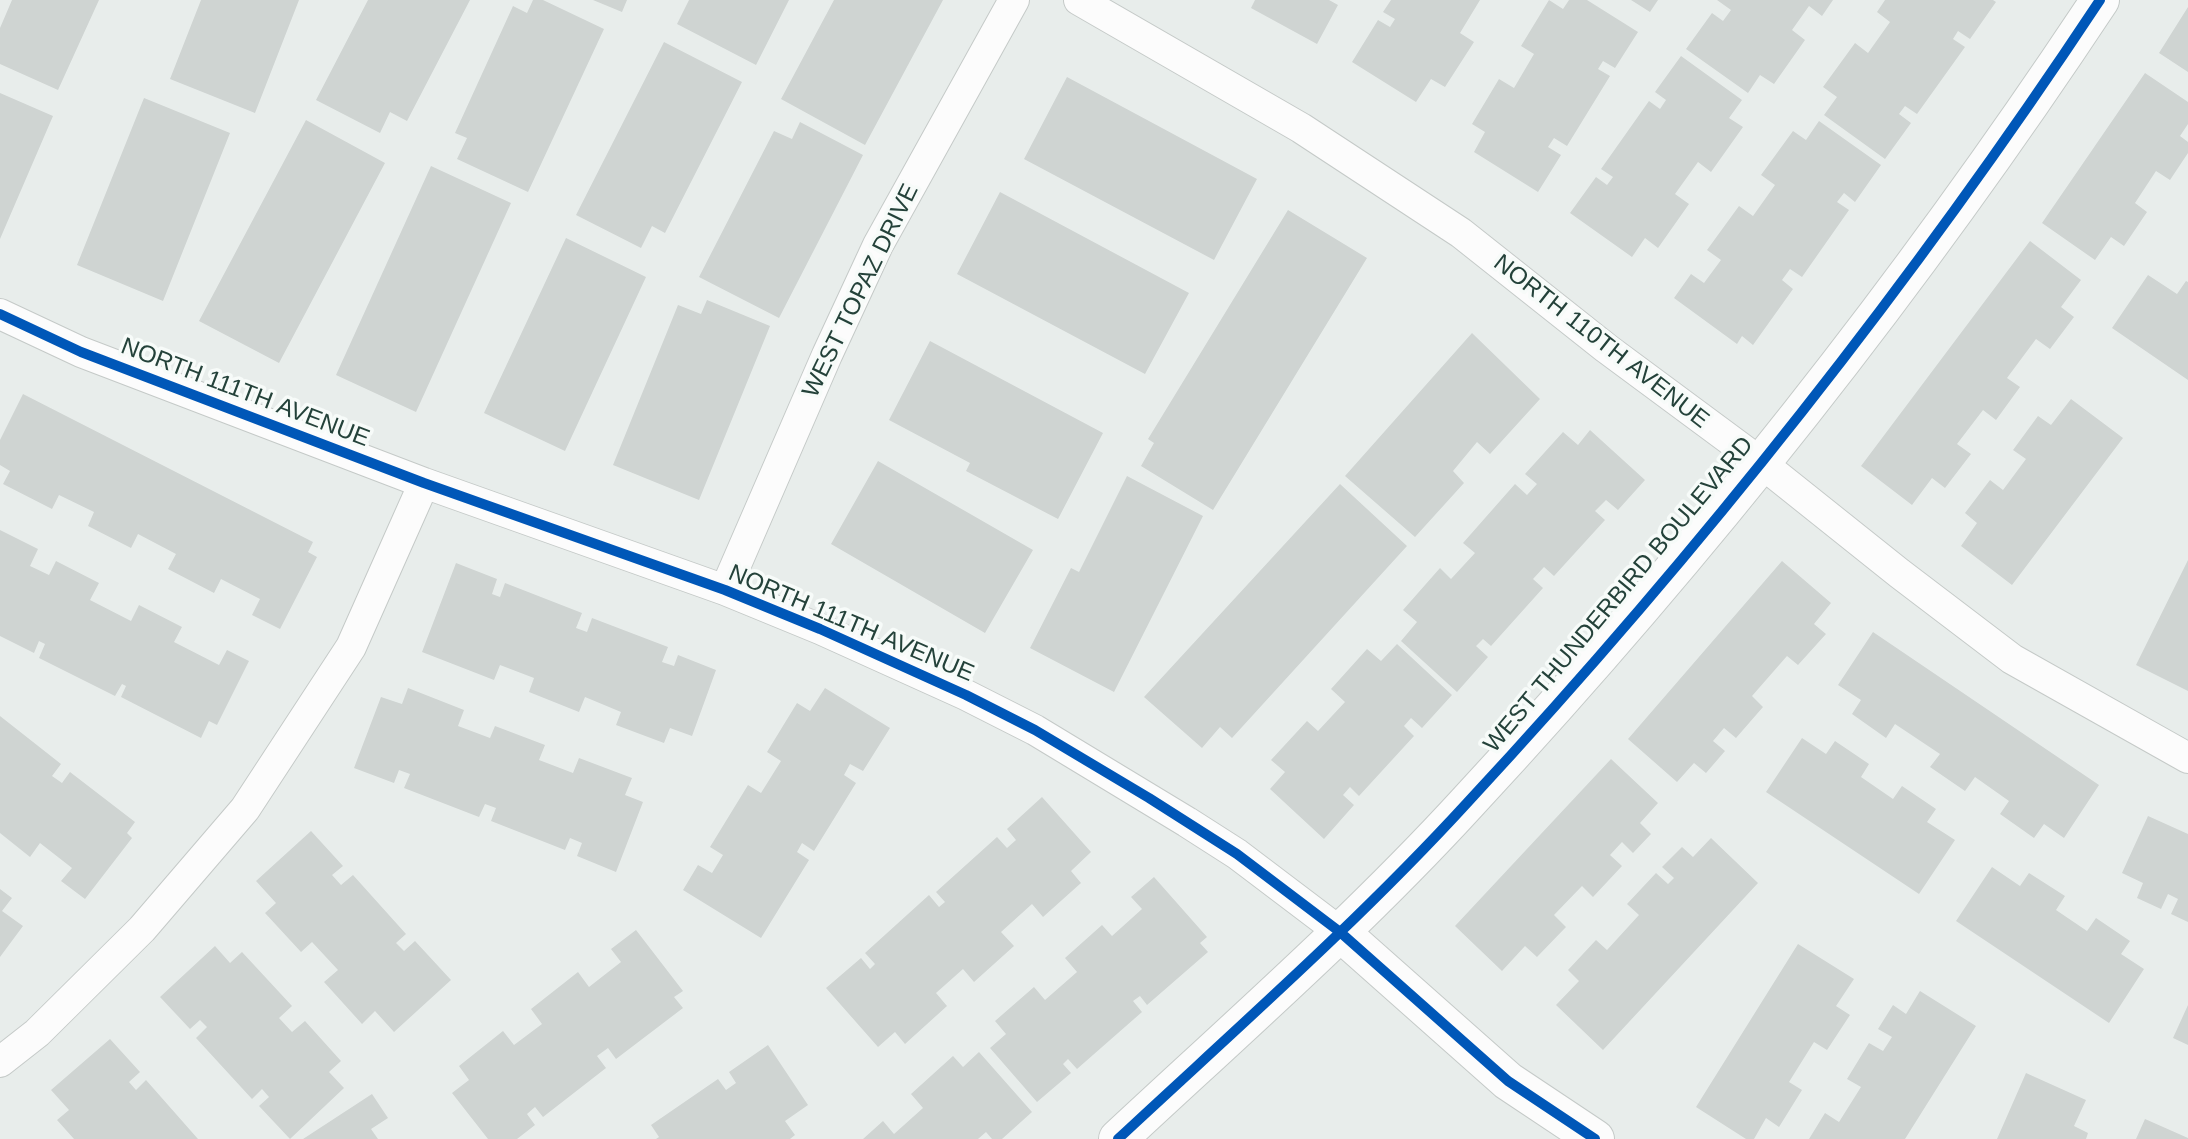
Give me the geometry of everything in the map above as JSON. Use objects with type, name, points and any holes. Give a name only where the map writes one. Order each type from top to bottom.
[{"type":"street","name":"WEST TOPAZ DRIVE","points":[[725,590],[878,245],[1014,0]]},
{"type":"street","name":"NORTH 110TH AVENUE","points":[[1079,0],[1301,128],[1461,233],[2012,659],[2188,758]]},
{"type":"street","name":"WEST THUNDERBIRD BOULEVARD","points":[[1126,1131],[1340,932],[1466,805],[1701,538],[1942,226],[2100,0]]},
{"type":"street","name":"NORTH 111TH AVENUE","points":[[0,314],[81,352],[424,483],[725,590],[952,688],[1035,730],[1237,854],[1340,932],[1508,1081],[1595,1139]]},
{"type":"street","points":[[0,1062],[37,1033],[142,929],[245,809],[351,647],[424,483]]},
{"type":"building","points":[[12,0],[99,0],[58,90],[0,64],[0,28]]},
{"type":"building","points":[[201,0],[299,0],[255,113],[170,79]]},
{"type":"building","points":[[368,0],[470,0],[407,121],[390,112],[380,133],[316,100]]},
{"type":"building","points":[[533,0],[543,0],[604,29],[528,192],[457,159],[467,138],[455,133],[513,6],[527,13]]},
{"type":"building","points":[[593,0],[627,0],[622,12]]},
{"type":"building","points":[[689,0],[789,0],[756,65],[677,24]]},
{"type":"building","points":[[834,0],[943,0],[865,145],[781,99]]},
{"type":"building","points":[[1255,0],[1329,0],[1338,5],[1317,44],[1251,8]]},
{"type":"building","points":[[1391,0],[1480,0],[1460,33],[1474,42],[1445,87],[1431,79],[1416,102],[1352,62],[1378,20],[1390,27],[1395,19],[1383,12]]},
{"type":"building","points":[[1549,0],[1563,9],[1569,0],[1587,0],[1638,32],[1615,68],[1603,61],[1598,69],[1610,76],[1567,146],[1554,138],[1548,147],[1561,155],[1538,192],[1474,152],[1485,132],[1472,124],[1499,79],[1514,88],[1534,54],[1521,46]]},
{"type":"building","points":[[1631,0],[1658,0],[1650,12]]},
{"type":"building","points":[[1717,0],[1833,0],[1822,16],[1809,6],[1792,30],[1805,40],[1774,84],[1760,75],[1748,93],[1686,49],[1712,13],[1723,21],[1731,10]]},
{"type":"building","points":[[1885,0],[1996,2],[1970,39],[1958,31],[1953,39],[1965,47],[1917,114],[1905,106],[1899,114],[1911,123],[1885,159],[1824,115],[1837,97],[1823,87],[1855,43],[1868,53],[1890,22],[1877,12]]},
{"type":"building","points":[[2188,7],[2188,72],[2159,53]]},
{"type":"building","points":[[664,42],[742,82],[665,233],[652,226],[641,248],[576,215]]},
{"type":"building","points":[[1681,56],[1742,100],[1729,118],[1743,127],[1711,172],[1698,162],[1675,194],[1689,204],[1658,248],[1645,238],[1632,257],[1570,213],[1596,177],[1607,185],[1613,177],[1601,169],[1649,101],[1660,109],[1666,100],[1655,92]]},
{"type":"building","points":[[2145,73],[2188,102],[2188,124],[2180,136],[2188,142],[2188,153],[2170,180],[2156,171],[2135,203],[2147,212],[2124,246],[2111,237],[2095,260],[2042,223]]},
{"type":"building","points":[[1067,77],[1257,179],[1214,260],[1024,159]]},
{"type":"building","points":[[0,93],[53,116],[0,239]]},
{"type":"building","points":[[144,98],[230,133],[163,301],[77,265]]},
{"type":"building","points":[[306,120],[385,163],[279,363],[199,321]]},
{"type":"building","points":[[1819,121],[1881,165],[1855,202],[1844,193],[1837,202],[1849,210],[1802,277],[1790,269],[1782,280],[1793,289],[1753,345],[1742,336],[1737,344],[1674,298],[1691,274],[1704,283],[1721,260],[1707,250],[1739,206],[1753,216],[1775,185],[1761,175],[1793,131],[1806,140]]},
{"type":"building","points":[[800,122],[863,155],[779,318],[699,277],[774,131],[792,139]]},
{"type":"building","points":[[431,166],[511,203],[416,412],[336,375]]},
{"type":"building","points":[[1000,192],[1189,293],[1145,374],[957,274]]},
{"type":"building","points":[[1288,210],[1367,258],[1213,510],[1141,466],[1154,443],[1148,439]]},
{"type":"building","points":[[566,238],[646,277],[565,451],[484,413]]},
{"type":"building","points":[[2030,241],[2081,280],[2061,307],[2074,317],[2050,349],[2036,339],[2007,378],[2020,387],[1996,420],[1983,410],[1957,444],[1971,454],[1945,488],[1932,478],[1912,505],[1861,466]]},
{"type":"building","points":[[2148,275],[2177,294],[2188,282],[2188,380],[2112,328]]},
{"type":"building","points":[[707,300],[770,326],[699,500],[613,465],[678,305],[701,314]]},
{"type":"building","points":[[1472,333],[1540,399],[1490,454],[1477,442],[1453,471],[1464,483],[1415,537],[1345,476]]},
{"type":"building","points":[[930,341],[1103,433],[1058,519],[966,471],[970,463],[889,420]]},
{"type":"building","points":[[23,394],[313,542],[308,552],[317,557],[280,629],[252,615],[260,599],[221,579],[214,593],[168,569],[176,554],[138,534],[131,548],[88,526],[94,512],[59,495],[52,509],[3,484],[10,471],[0,465],[0,440]]},
{"type":"building","points":[[2071,399],[2123,438],[2012,585],[1961,546],[1977,523],[1965,513],[1990,480],[2003,490],[2026,459],[2013,450],[2038,416],[2051,425]]},
{"type":"building","points":[[1590,430],[1645,480],[1618,510],[1606,500],[1595,511],[1605,520],[1554,576],[1544,567],[1533,579],[1543,588],[1491,646],[1483,639],[1476,646],[1488,657],[1457,692],[1401,641],[1417,622],[1403,610],[1440,568],[1451,579],[1475,553],[1463,543],[1515,484],[1527,495],[1537,484],[1525,474],[1563,432],[1578,445]]},
{"type":"building","points":[[878,461],[1033,550],[985,633],[831,544]]},
{"type":"building","points":[[1127,476],[1203,516],[1114,692],[1030,648],[1071,568],[1079,572]]},
{"type":"building","points":[[1340,484],[1407,546],[1232,738],[1220,727],[1202,748],[1144,697]]},
{"type":"building","points":[[0,530],[38,549],[30,566],[49,575],[56,561],[99,583],[90,600],[131,621],[139,605],[182,627],[174,642],[219,665],[227,650],[249,661],[217,725],[209,721],[201,738],[121,697],[126,686],[122,684],[115,696],[39,658],[45,644],[39,641],[34,653],[0,636]]},
{"type":"building","points":[[2188,560],[2188,691],[2136,665]]},
{"type":"building","points":[[1782,561],[1831,603],[1814,624],[1826,634],[1798,665],[1787,656],[1752,696],[1763,707],[1736,738],[1724,728],[1713,741],[1725,751],[1706,773],[1694,763],[1677,782],[1628,739]]},
{"type":"building","points":[[456,563],[497,579],[492,594],[500,597],[505,583],[582,613],[576,628],[587,632],[592,618],[668,647],[662,662],[674,666],[678,655],[716,670],[692,736],[670,728],[664,743],[616,725],[621,712],[585,697],[579,712],[529,692],[534,678],[500,665],[494,680],[422,652]]},
{"type":"building","points":[[1873,632],[2099,785],[2064,838],[2044,824],[2034,838],[2000,814],[2009,801],[1975,777],[1965,791],[1930,767],[1940,754],[1895,724],[1886,738],[1852,714],[1861,700],[1838,685]]},
{"type":"building","points":[[1397,644],[1452,695],[1422,728],[1411,718],[1404,726],[1414,736],[1359,796],[1350,787],[1343,795],[1354,805],[1324,839],[1270,789],[1285,772],[1271,760],[1307,721],[1318,731],[1345,702],[1331,689],[1367,649],[1381,661]]},
{"type":"building","points":[[408,688],[464,710],[458,726],[490,738],[495,726],[545,745],[539,760],[573,773],[579,758],[632,778],[625,795],[643,802],[616,872],[577,856],[582,843],[570,838],[565,850],[491,821],[496,808],[485,804],[479,817],[404,788],[410,774],[399,770],[394,783],[354,768],[381,697],[402,704]]},
{"type":"building","points":[[825,688],[890,728],[863,771],[850,764],[844,775],[856,783],[814,851],[802,843],[797,852],[809,860],[761,938],[683,890],[698,865],[712,873],[723,855],[710,847],[748,785],[761,793],[781,761],[767,752],[797,703],[810,711]]},
{"type":"building","points":[[0,716],[61,764],[52,776],[62,783],[70,772],[135,822],[127,833],[132,838],[85,899],[61,881],[72,868],[40,843],[30,857],[0,833]]},
{"type":"building","points":[[1802,738],[1826,754],[1835,741],[1869,764],[1861,777],[1893,799],[1902,786],[1936,809],[1927,822],[1955,840],[1919,894],[1766,792]]},
{"type":"building","points":[[1611,759],[1658,803],[1640,823],[1651,834],[1633,853],[1622,842],[1610,855],[1622,866],[1593,897],[1582,886],[1554,915],[1566,927],[1537,957],[1525,946],[1502,971],[1455,926]]},
{"type":"building","points":[[1042,797],[1091,852],[1071,871],[1081,883],[1043,917],[1032,904],[1001,932],[1014,946],[974,982],[963,969],[936,993],[947,1006],[905,1044],[895,1032],[878,1047],[826,988],[861,958],[870,969],[875,964],[865,953],[929,895],[939,907],[945,902],[936,892],[997,837],[1007,848],[1016,840],[1007,829]]},
{"type":"building","points":[[2148,816],[2188,834],[2188,922],[2171,914],[2178,899],[2168,894],[2161,909],[2137,898],[2143,883],[2122,873]]},
{"type":"building","points":[[311,831],[343,866],[332,875],[341,885],[353,875],[406,934],[396,943],[404,951],[415,941],[451,980],[394,1032],[375,1011],[362,1024],[324,982],[338,970],[312,942],[301,952],[265,913],[276,903],[256,881]]},
{"type":"building","points":[[1711,838],[1758,883],[1603,1050],[1556,1005],[1579,981],[1568,970],[1596,940],[1607,950],[1639,915],[1627,904],[1656,873],[1668,884],[1674,878],[1662,867],[1682,847],[1693,857]]},
{"type":"building","points":[[1992,867],[2020,886],[2029,873],[2065,896],[2056,910],[2087,931],[2096,918],[2130,941],[2121,954],[2144,969],[2109,1023],[1956,921]]},
{"type":"building","points":[[1154,877],[1207,937],[1200,943],[1208,952],[1147,1005],[1140,996],[1133,1001],[1142,1012],[1077,1069],[1068,1059],[1063,1064],[1071,1073],[1037,1102],[990,1048],[1006,1034],[995,1021],[1034,987],[1045,1000],[1077,972],[1065,958],[1102,925],[1112,936],[1142,909],[1131,897]]},
{"type":"building","points":[[0,889],[12,898],[2,911],[23,926],[0,957]]},
{"type":"building","points":[[636,930],[683,991],[674,997],[683,1008],[616,1059],[608,1048],[597,1056],[606,1068],[543,1117],[535,1107],[527,1114],[535,1125],[517,1139],[488,1139],[452,1093],[469,1080],[459,1066],[503,1031],[514,1045],[542,1024],[531,1009],[578,972],[589,987],[621,962],[611,949]]},
{"type":"building","points":[[1798,944],[1854,979],[1836,1006],[1850,1015],[1827,1050],[1814,1042],[1789,1082],[1802,1090],[1779,1127],[1766,1118],[1754,1139],[1746,1139],[1696,1107]]},
{"type":"building","points":[[215,946],[230,963],[242,952],[292,1006],[279,1018],[292,1032],[305,1021],[341,1061],[329,1072],[344,1088],[290,1139],[259,1106],[269,1097],[262,1089],[252,1099],[196,1038],[207,1027],[200,1020],[190,1029],[160,997]]},
{"type":"building","points":[[1920,991],[1976,1026],[1905,1139],[1809,1139],[1825,1113],[1839,1122],[1861,1087],[1847,1079],[1869,1043],[1883,1051],[1892,1037],[1878,1029],[1893,1005],[1906,1014]]},
{"type":"building","points":[[2188,1005],[2188,1045],[2173,1038]]},
{"type":"building","points":[[110,1039],[140,1072],[129,1082],[136,1090],[146,1080],[198,1139],[74,1139],[57,1120],[69,1110],[51,1090]]},
{"type":"building","points":[[768,1045],[808,1105],[785,1121],[795,1135],[790,1139],[656,1139],[659,1137],[651,1125],[718,1079],[726,1090],[736,1083],[729,1072]]},
{"type":"building","points":[[979,1052],[1032,1112],[1002,1139],[992,1139],[986,1132],[978,1139],[863,1139],[883,1121],[894,1134],[923,1108],[911,1094],[953,1056],[963,1067]]},
{"type":"building","points":[[2026,1073],[2086,1100],[2074,1126],[2088,1133],[2086,1139],[1997,1139]]},
{"type":"building","points":[[372,1094],[388,1118],[371,1129],[378,1139],[303,1139]]},
{"type":"building","points":[[2145,1119],[2188,1138],[2188,1139],[2136,1139]]},
{"type":"cycle path","points":[[1118,1139],[1296,974],[1426,847],[1637,612],[1720,514],[1878,313],[2028,106],[2100,0]]},
{"type":"cycle path","points":[[0,314],[81,352],[424,483],[725,590],[820,629],[1035,730],[1237,854],[1340,932],[1508,1081],[1595,1139]]}]
